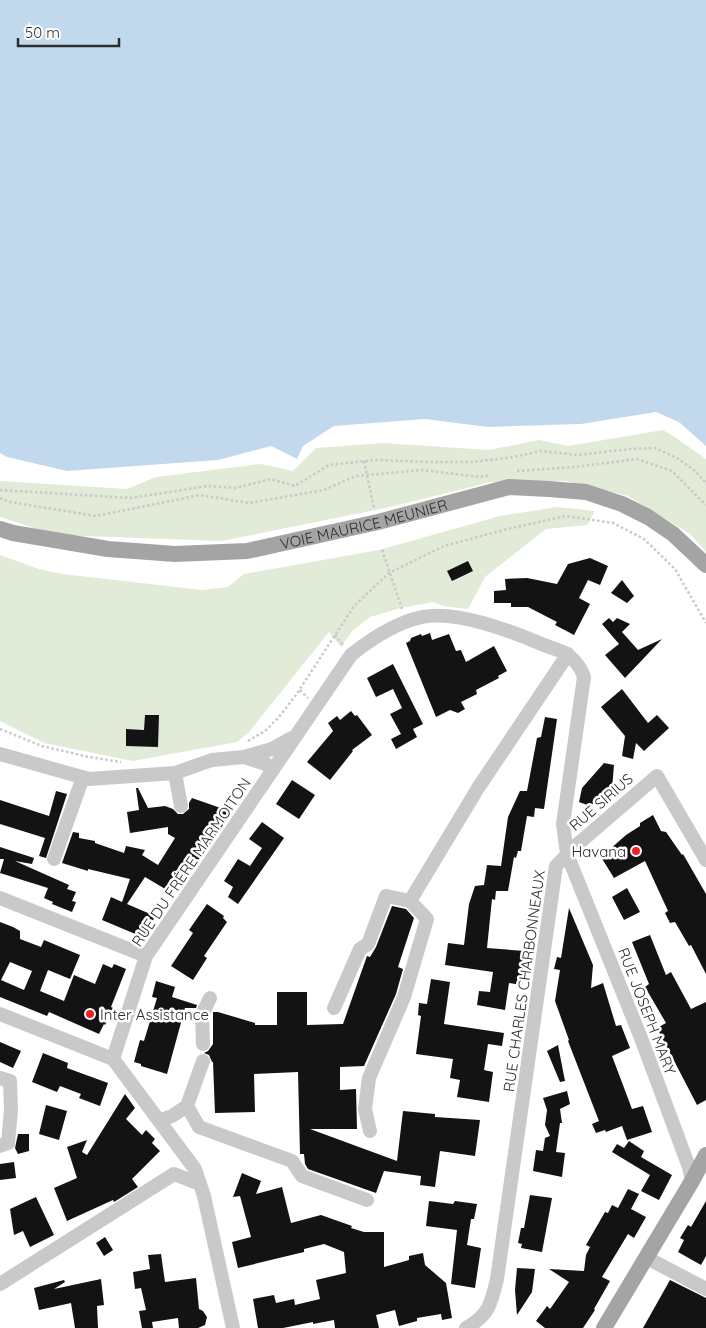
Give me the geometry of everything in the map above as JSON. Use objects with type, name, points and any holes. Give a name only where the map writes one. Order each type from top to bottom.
[{"type":"main road","name":"VOIE MAURICE MEUNIER","points":[[0,529],[30,537],[108,549],[175,554],[247,551],[378,522],[509,487],[550,489],[586,492],[622,504],[648,517],[673,534],[706,565]]},
{"type":"main road","points":[[604,1328],[706,1155]]},
{"type":"street","points":[[407,622],[423,617],[442,617],[484,623],[568,654],[582,669],[584,677],[563,824],[567,854]]},
{"type":"street","name":"RUE DU FRÈRE MARMOITON","points":[[113,1059],[146,956],[351,655],[384,631],[407,622]]},
{"type":"street","points":[[410,901],[478,788],[568,654]]},
{"type":"street","points":[[0,754],[89,779],[175,773],[212,760],[244,757],[272,749],[297,735]]},
{"type":"street","points":[[244,757],[266,764],[272,771]]},
{"type":"street","points":[[175,773],[181,806]]},
{"type":"street","name":"RUE SIRIUS","points":[[567,854],[657,776],[706,860]]},
{"type":"street","points":[[54,859],[83,777]]},
{"type":"street","name":"RUE JOSEPH MARY","points":[[567,854],[642,1038],[689,1167],[692,1181]]},
{"type":"street","name":"RUE CHARLES CHARBONNEAUX","points":[[466,1328],[480,1320],[491,1303],[501,1252],[556,866],[567,854]]},
{"type":"street","points":[[334,1008],[360,949],[368,944],[386,896],[410,901],[428,919],[404,997],[369,1078],[365,1109],[370,1131]]},
{"type":"street","points":[[0,898],[146,956]]},
{"type":"street","points":[[203,1044],[202,1014],[210,998]]},
{"type":"street","points":[[0,1014],[113,1059],[195,1169],[204,1196],[233,1328]]},
{"type":"street","points":[[158,1121],[187,1106],[203,1061]]},
{"type":"street","points":[[0,1078],[10,1081],[11,1110],[8,1143],[0,1146]]},
{"type":"street","points":[[187,1106],[199,1127],[292,1161],[302,1176],[367,1200]]},
{"type":"street","points":[[0,1284],[174,1174],[185,1156]]},
{"type":"street","points":[[174,1174],[200,1184]]},
{"type":"street","points":[[647,1258],[706,1289]]},
{"type":"path","points":[[0,490],[131,498],[207,486],[235,488],[271,479],[295,486],[329,465],[364,461],[472,462],[508,458],[541,451],[577,455],[655,448],[678,458],[695,471],[706,483]]},
{"type":"path","points":[[515,472],[637,459],[672,471],[706,505]]},
{"type":"path","points":[[364,461],[374,510]]},
{"type":"path","points":[[0,498],[10,502],[96,516],[200,495],[249,503],[324,490],[356,476],[422,470],[480,477],[498,474]]},
{"type":"path","points":[[382,550],[407,622]]},
{"type":"green space","points":[[663,430],[706,459],[706,552],[690,534],[628,496],[566,481],[491,482],[390,507],[222,541],[56,535],[0,517],[0,481],[127,489],[156,477],[261,464],[293,471],[316,448],[383,443],[489,450],[539,440],[568,446]]},
{"type":"green space","points":[[557,507],[595,511],[587,525],[546,529],[485,577],[468,609],[443,606],[433,602],[401,608],[370,617],[352,631],[341,647],[329,632],[249,732],[237,742],[133,761],[44,743],[0,721],[0,555],[39,569],[62,574],[202,590],[228,587],[244,574],[379,550],[500,516]]},
{"type":"water","points":[[0,0],[706,0],[706,446],[679,422],[656,412],[581,424],[488,427],[425,419],[334,426],[303,446],[297,459],[271,446],[218,460],[67,471],[7,457],[0,453]]},
{"type":"building","points":[[590,558],[608,566],[600,585],[588,580],[579,598],[590,604],[574,635],[555,625],[557,622],[528,607],[511,607],[511,603],[494,603],[494,591],[506,590],[505,579],[527,578],[557,584],[568,564]]},
{"type":"building","points":[[468,561],[473,571],[452,581],[447,571]]},
{"type":"building","points":[[622,580],[634,596],[627,603],[611,593]]},
{"type":"building","points":[[609,618],[613,622],[617,618],[630,624],[622,632],[638,650],[662,639],[625,678],[605,655],[619,644],[602,624]]},
{"type":"building","points":[[430,633],[432,640],[449,634],[456,651],[461,650],[466,662],[494,646],[507,671],[498,676],[499,678],[476,690],[477,694],[461,702],[465,709],[458,713],[450,710],[436,717],[406,643],[411,638]]},
{"type":"building","points":[[393,664],[423,724],[413,729],[417,737],[396,749],[391,739],[401,734],[390,714],[402,708],[393,689],[376,697],[367,678]]},
{"type":"building","points":[[622,689],[648,723],[657,715],[669,728],[644,751],[636,743],[633,759],[622,756],[625,736],[601,707]]},
{"type":"building","points":[[351,711],[355,716],[357,715],[372,735],[352,750],[330,780],[307,762],[333,731],[328,723],[337,716],[340,720]]},
{"type":"building","points":[[145,715],[159,715],[158,747],[126,746],[126,729],[144,730]]},
{"type":"building","points":[[545,717],[557,719],[544,809],[535,808],[534,817],[527,816],[521,851],[518,851],[516,858],[514,857],[508,891],[496,891],[495,900],[492,899],[487,948],[525,951],[522,985],[509,983],[505,1010],[477,1005],[479,991],[490,992],[493,972],[445,965],[448,943],[464,945],[469,904],[475,886],[484,885],[487,865],[501,866],[508,817],[520,791],[527,791],[537,738],[541,737]]},
{"type":"building","points":[[604,763],[614,765],[612,789],[590,806],[579,802],[582,788]]},
{"type":"building","points":[[292,780],[315,795],[299,819],[276,804]]},
{"type":"building","points":[[136,788],[138,788],[148,808],[165,806],[173,809],[178,814],[183,814],[189,809],[189,803],[192,798],[232,812],[191,871],[187,869],[172,893],[145,877],[127,904],[155,916],[145,938],[102,920],[111,897],[122,902],[130,879],[88,869],[88,871],[62,863],[73,832],[79,833],[79,838],[95,841],[95,843],[124,853],[126,846],[145,850],[142,855],[158,865],[175,838],[168,834],[168,827],[130,833],[127,812],[139,810]]},
{"type":"building","points":[[56,791],[67,794],[46,858],[39,856],[45,838],[0,824],[0,800],[49,816]]},
{"type":"building","points":[[653,815],[661,831],[666,832],[683,854],[706,894],[706,974],[691,945],[689,946],[675,922],[670,923],[665,913],[668,911],[645,861],[614,878],[601,857],[626,835],[640,826],[640,823]]},
{"type":"building","points":[[262,822],[284,838],[238,904],[228,897],[233,887],[224,881],[238,859],[250,866],[262,848],[249,839]]},
{"type":"building","points":[[0,847],[34,858],[32,864],[15,861],[69,885],[67,889],[76,892],[72,901],[76,902],[72,912],[52,904],[53,902],[44,898],[48,888],[0,873],[4,859],[0,859]]},
{"type":"building","points":[[627,888],[640,912],[624,920],[612,897]]},
{"type":"building","points":[[207,904],[224,916],[223,918],[227,922],[204,956],[207,958],[193,980],[171,966],[193,933],[189,930]]},
{"type":"building","points":[[392,906],[406,909],[414,918],[398,967],[403,969],[396,994],[364,1066],[340,1067],[340,1090],[356,1089],[357,1129],[310,1129],[397,1161],[403,1111],[435,1114],[435,1117],[480,1120],[475,1156],[440,1151],[435,1187],[420,1185],[421,1176],[384,1171],[376,1193],[308,1169],[305,1164],[304,1154],[300,1154],[298,1072],[254,1074],[255,1112],[215,1113],[213,1062],[209,1055],[204,1053],[213,1044],[213,1012],[255,1023],[255,1025],[277,1025],[277,992],[307,992],[307,1025],[343,1024],[367,956],[370,957],[376,947]]},
{"type":"building","points":[[569,908],[593,965],[591,988],[603,983],[616,1026],[621,1025],[630,1048],[612,1056],[632,1109],[643,1106],[652,1132],[627,1140],[622,1126],[606,1132],[605,1130],[596,1133],[592,1124],[599,1121],[568,1041],[555,1001],[560,970],[554,969],[557,957],[561,958]]},
{"type":"building","points":[[0,922],[20,931],[20,939],[41,947],[44,940],[80,955],[70,979],[48,970],[40,991],[64,1001],[74,975],[95,984],[103,964],[112,968],[114,964],[126,969],[111,1007],[113,1008],[99,1034],[49,1012],[47,1016],[0,997]],"holes":[[[10,962],[32,971],[24,990],[1,980]]]},
{"type":"building","points":[[650,935],[666,975],[671,972],[691,1009],[706,1002],[706,1100],[697,1105],[657,1028],[666,1023],[645,987],[649,984],[632,942]]},
{"type":"building","points":[[431,979],[450,982],[444,1024],[504,1033],[502,1046],[488,1044],[484,1070],[493,1072],[489,1102],[457,1097],[460,1080],[450,1078],[453,1059],[416,1054],[421,1016],[418,1015],[419,1003],[427,1004]]},
{"type":"building","points":[[156,981],[175,987],[172,997],[197,1005],[196,1008],[185,1008],[167,1074],[134,1062],[140,1040],[144,1041],[157,998],[152,997]]},
{"type":"building","points":[[0,1042],[21,1051],[13,1068],[0,1062]]},
{"type":"building","points":[[558,1045],[565,1081],[560,1082],[547,1051]]},
{"type":"building","points":[[43,1053],[68,1063],[67,1068],[108,1083],[100,1106],[79,1098],[81,1094],[60,1086],[57,1092],[32,1082]]},
{"type":"building","points":[[567,1091],[570,1104],[560,1109],[562,1123],[560,1123],[556,1152],[565,1153],[562,1177],[533,1171],[536,1150],[543,1151],[545,1138],[550,1136],[545,1125],[547,1110],[543,1098]]},
{"type":"building","points":[[125,1094],[135,1108],[126,1119],[142,1135],[146,1130],[155,1139],[152,1143],[160,1151],[132,1179],[138,1187],[114,1202],[113,1200],[67,1221],[54,1188],[77,1178],[67,1147],[87,1140],[82,1152],[87,1155]]},
{"type":"building","points":[[46,1105],[67,1111],[59,1140],[39,1134]]},
{"type":"building","points":[[18,1134],[29,1134],[29,1151],[18,1154],[15,1148]]},
{"type":"building","points":[[629,1141],[644,1151],[641,1157],[672,1175],[659,1200],[641,1191],[650,1175],[612,1152],[617,1144],[624,1148]]},
{"type":"building","points":[[14,1162],[16,1178],[0,1180],[0,1164]]},
{"type":"building","points":[[242,1173],[261,1181],[256,1194],[282,1187],[291,1223],[321,1215],[364,1232],[384,1232],[384,1267],[409,1260],[409,1256],[423,1253],[425,1265],[446,1283],[452,1318],[442,1320],[441,1314],[417,1318],[417,1321],[399,1326],[395,1310],[376,1315],[379,1328],[335,1328],[334,1320],[283,1328],[258,1328],[253,1299],[274,1295],[276,1303],[294,1299],[295,1305],[320,1299],[316,1280],[346,1273],[344,1252],[324,1244],[304,1249],[304,1252],[238,1268],[232,1242],[251,1237],[240,1196],[233,1197]]},
{"type":"building","points":[[628,1189],[639,1194],[631,1209],[646,1217],[634,1238],[628,1234],[602,1277],[610,1281],[595,1310],[583,1328],[545,1328],[536,1321],[547,1306],[550,1309],[569,1282],[549,1269],[584,1271],[586,1255],[590,1247],[586,1245],[605,1212],[608,1213],[612,1205],[618,1208]]},
{"type":"building","points":[[530,1195],[552,1198],[542,1252],[521,1248],[522,1244],[518,1243],[521,1228],[524,1228]]},
{"type":"building","points":[[36,1197],[54,1235],[30,1247],[23,1231],[14,1235],[10,1209]]},
{"type":"building","points":[[429,1201],[453,1204],[455,1201],[477,1204],[474,1219],[471,1219],[467,1245],[481,1248],[475,1288],[451,1284],[457,1230],[426,1226]]},
{"type":"building","points":[[706,1201],[706,1256],[701,1265],[678,1252],[684,1240],[680,1238],[688,1225],[691,1227]]},
{"type":"building","points":[[105,1237],[113,1250],[104,1256],[96,1243]]},
{"type":"building","points":[[161,1254],[165,1282],[196,1278],[199,1309],[207,1317],[205,1325],[198,1328],[179,1328],[178,1318],[152,1322],[153,1328],[142,1328],[139,1311],[146,1310],[141,1288],[135,1289],[133,1272],[150,1269],[148,1255]]},
{"type":"building","points":[[517,1268],[535,1269],[532,1292],[517,1315],[515,1290]]},
{"type":"building","points":[[101,1279],[104,1305],[97,1306],[98,1328],[75,1328],[71,1303],[39,1310],[34,1288],[64,1280],[65,1282],[54,1289]]},
{"type":"building","points":[[670,1280],[706,1298],[706,1328],[643,1328]]},
{"type":"place","name":"Havana","points":[[636,851]]},
{"type":"place","name":"Inter Assistance","points":[[90,1014]]}]
